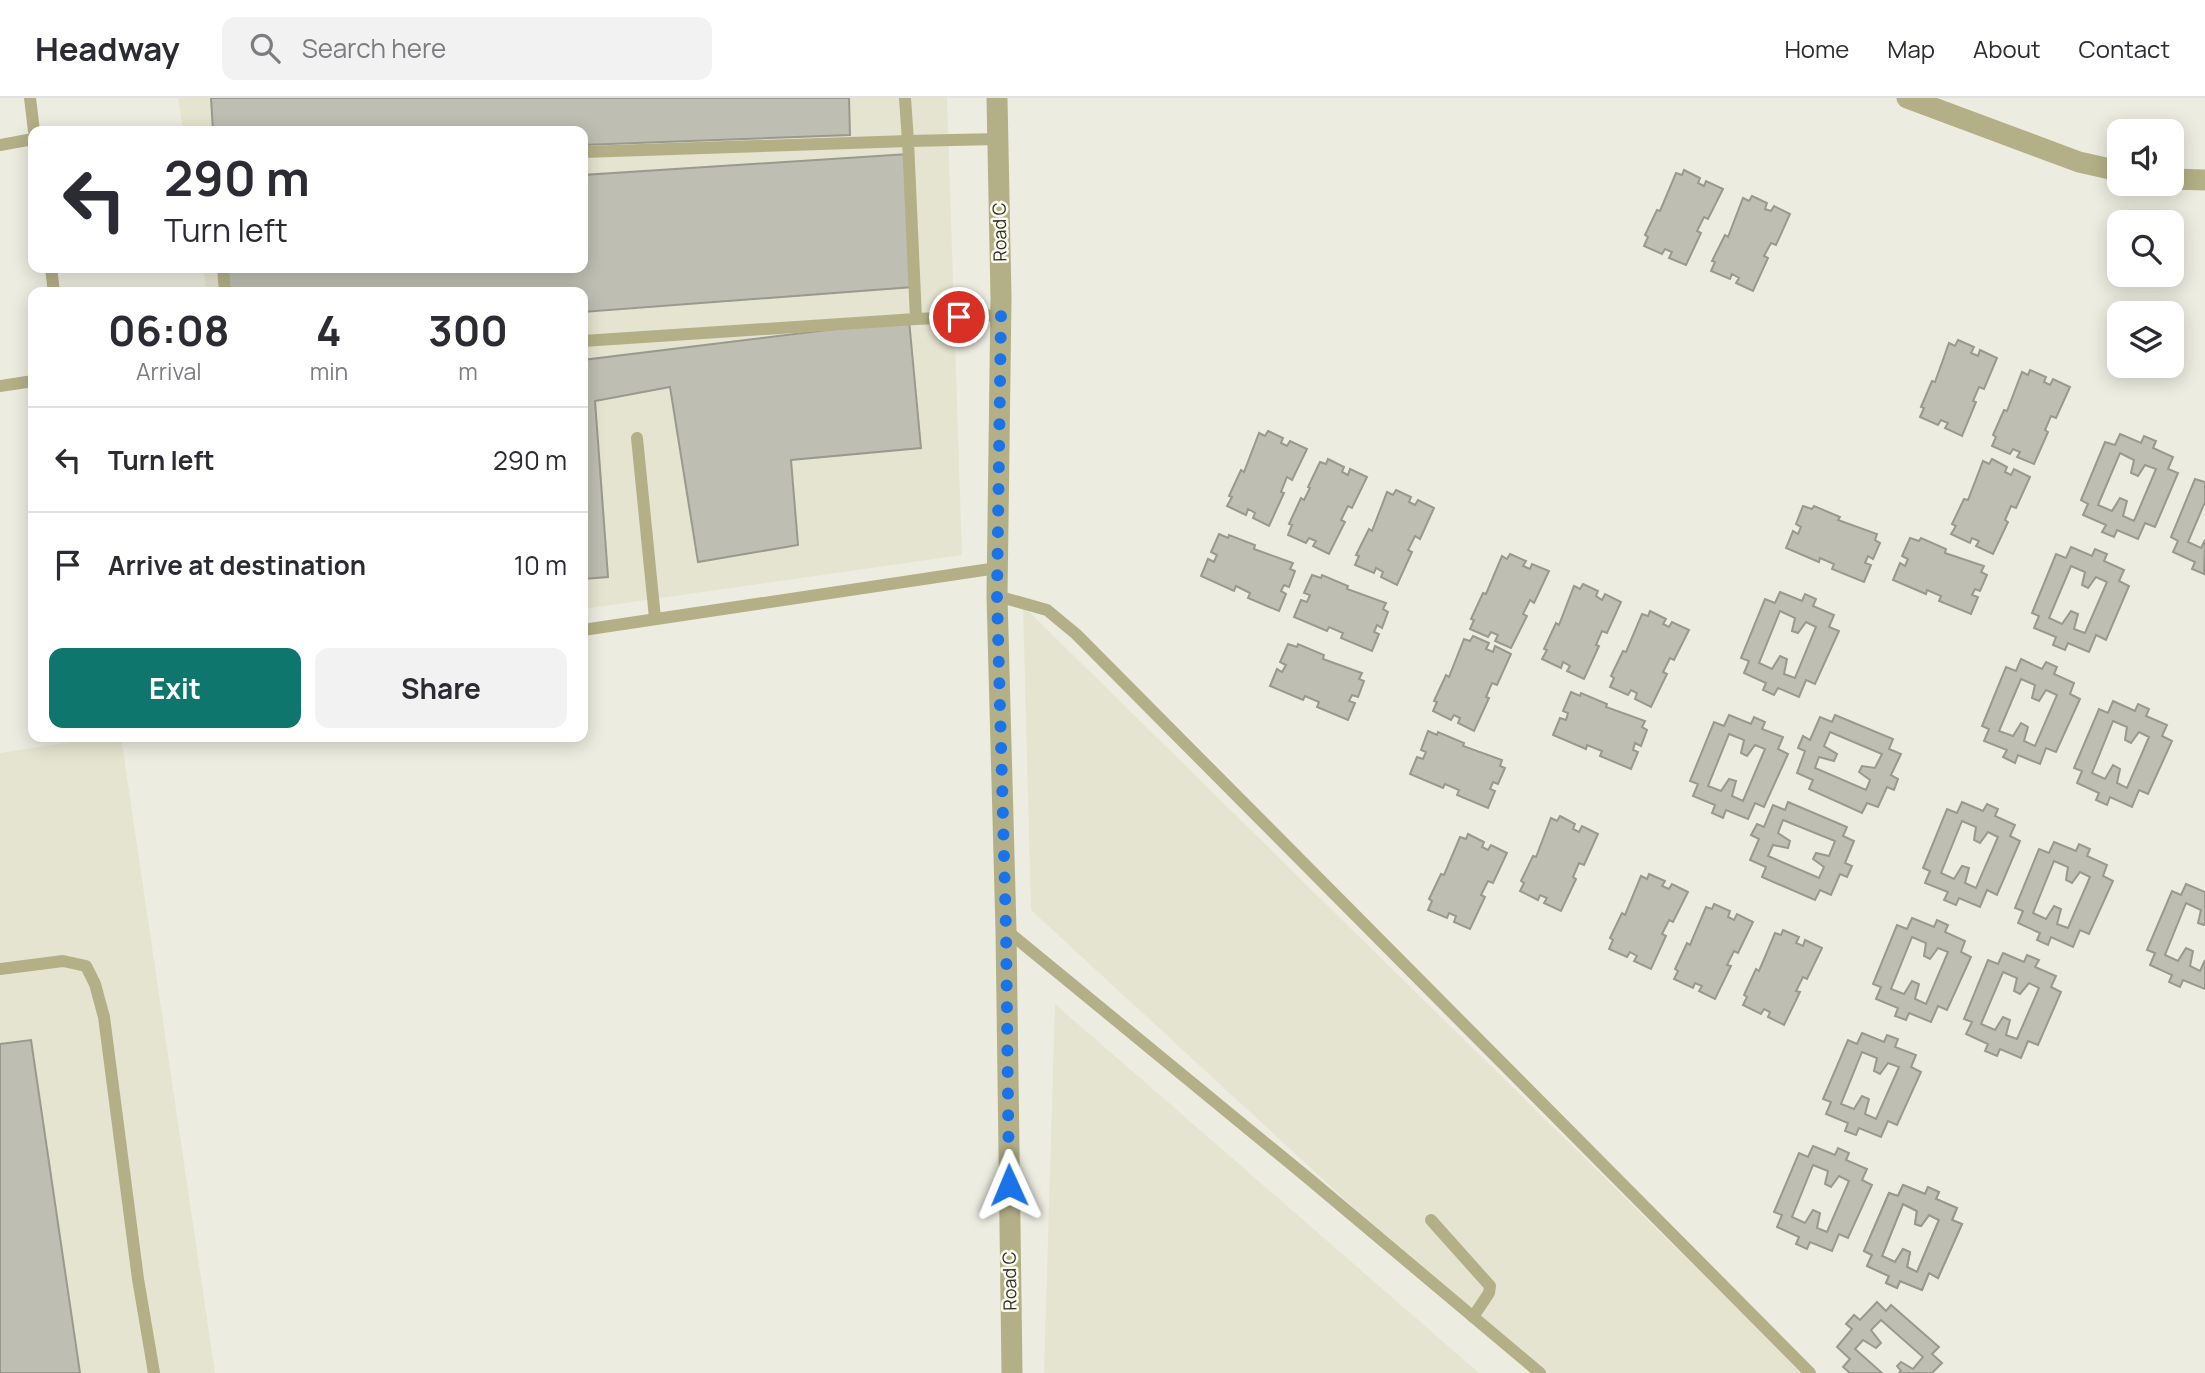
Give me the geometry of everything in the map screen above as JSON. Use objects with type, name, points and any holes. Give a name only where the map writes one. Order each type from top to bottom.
[{"type":"street","name":"Road C","points":[[997,98],[1001,315],[997,596],[1006,930],[1012,1373]]},
{"type":"street","points":[[1907,98],[2079,162],[2107,168]]},
{"type":"street","points":[[2184,179],[2205,180]]},
{"type":"lane","points":[[30,98],[33,126]]},
{"type":"lane","points":[[905,98],[916,319]]},
{"type":"lane","points":[[588,152],[998,139]]},
{"type":"lane","points":[[0,145],[28,140]]},
{"type":"lane","points":[[588,341],[1001,315]]},
{"type":"lane","points":[[0,386],[28,382]]},
{"type":"lane","points":[[637,438],[655,618]]},
{"type":"lane","points":[[588,628],[997,568]]},
{"type":"lane","points":[[997,596],[1047,610],[1076,634],[1810,1373]]},
{"type":"lane","points":[[1006,930],[1540,1373]]},
{"type":"lane","points":[[0,969],[63,961],[86,966],[95,984],[104,1017],[138,1279],[154,1373]]},
{"type":"lane","points":[[1431,1220],[1490,1286],[1489,1293],[1473,1317]]},
{"type":"shaded area","points":[[178,98],[947,98],[962,555],[588,608],[588,287],[206,287],[204,273],[588,273],[588,126],[182,126]]},
{"type":"shaded area","points":[[1023,606],[1803,1373],[1533,1373],[1031,910]]},
{"type":"shaded area","points":[[71,742],[122,742],[215,1373],[0,1373],[0,753]]},
{"type":"shaded area","points":[[1055,1004],[1479,1373],[1044,1373]]},
{"type":"building","points":[[211,98],[849,98],[850,135],[588,145],[588,126],[213,126]]},
{"type":"building","points":[[908,154],[913,287],[588,312],[588,287],[227,287],[225,273],[588,273],[588,175]]},
{"type":"building","points":[[1684,170],[1700,178],[1698,183],[1704,186],[1706,181],[1723,189],[1708,219],[1704,217],[1697,231],[1701,233],[1686,265],[1669,258],[1672,252],[1665,249],[1662,254],[1644,246],[1648,237],[1645,235],[1657,210],[1660,211],[1676,173],[1682,175]]},
{"type":"building","points":[[1752,196],[1767,203],[1765,209],[1771,211],[1774,206],[1790,214],[1776,245],[1771,243],[1764,256],[1768,258],[1753,291],[1736,283],[1739,278],[1732,274],[1730,279],[1711,271],[1715,262],[1712,261],[1725,235],[1728,237],[1743,198],[1749,201]]},
{"type":"building","points":[[909,320],[921,448],[791,460],[798,545],[698,562],[670,387],[595,401],[608,577],[588,579],[588,359]]},
{"type":"building","points":[[1958,340],[1974,347],[1971,353],[1978,356],[1980,350],[1997,358],[1984,389],[1979,387],[1962,436],[1945,428],[1948,423],[1941,420],[1938,425],[1920,417],[1924,408],[1921,407],[1932,381],[1935,382],[1949,343],[1955,346]]},
{"type":"building","points":[[2030,370],[2046,377],[2044,382],[2050,385],[2053,379],[2070,387],[2056,418],[2051,416],[2045,430],[2048,432],[2034,464],[2017,457],[2020,452],[2013,449],[2010,454],[1992,446],[1996,437],[1993,435],[2004,410],[2007,411],[2022,372],[2028,375]]},
{"type":"building","points":[[1268,431],[1283,438],[1281,443],[1287,446],[1290,441],[1307,449],[1292,480],[1287,477],[1281,492],[1284,493],[1269,526],[1253,518],[1255,513],[1248,509],[1246,515],[1227,506],[1232,497],[1229,496],[1241,470],[1244,472],[1259,433],[1265,436]]},
{"type":"building","points":[[2120,434],[2141,443],[2144,436],[2156,441],[2153,448],[2173,457],[2168,469],[2178,473],[2155,527],[2145,523],[2138,539],[2117,530],[2114,537],[2102,532],[2106,525],[2083,515],[2088,504],[2081,500],[2105,442],[2115,445]],"holes":[[[2120,453],[2134,460],[2131,473],[2138,476],[2145,465],[2156,469],[2134,521],[2123,516],[2127,501],[2120,498],[2112,511],[2098,505]]]},
{"type":"building","points":[[1328,459],[1344,467],[1342,472],[1348,475],[1350,469],[1367,477],[1352,508],[1348,506],[1341,520],[1345,522],[1329,554],[1313,546],[1316,541],[1309,538],[1306,543],[1288,535],[1292,525],[1289,524],[1301,498],[1304,500],[1320,462],[1326,464]]},
{"type":"building","points":[[1992,459],[2007,467],[2005,472],[2011,475],[2014,469],[2030,477],[2016,508],[2011,506],[2005,520],[2008,522],[1993,554],[1976,546],[1979,541],[1972,538],[1970,543],[1951,534],[1956,526],[1952,524],[1964,499],[1968,500],[1983,461],[1989,464]]},
{"type":"building","points":[[2195,479],[2205,482],[2205,502],[2188,542],[2201,548],[2205,540],[2204,574],[2192,569],[2195,562],[2173,552],[2178,541],[2171,537]]},
{"type":"building","points":[[1396,490],[1411,497],[1409,502],[1415,505],[1418,500],[1434,508],[1420,539],[1415,536],[1408,550],[1412,552],[1397,585],[1381,577],[1383,572],[1376,568],[1374,573],[1355,565],[1359,556],[1356,555],[1369,529],[1372,531],[1387,492],[1393,495]]},
{"type":"building","points":[[1803,506],[1812,509],[1814,506],[1840,517],[1838,520],[1877,534],[1875,540],[1880,543],[1873,559],[1868,556],[1865,563],[1871,565],[1864,582],[1832,569],[1834,564],[1820,558],[1819,562],[1786,548],[1793,531],[1798,534],[1801,527],[1796,524]]},
{"type":"building","points":[[1219,534],[1255,545],[1254,549],[1293,563],[1290,569],[1295,571],[1289,587],[1284,585],[1281,591],[1286,594],[1279,611],[1248,598],[1250,593],[1236,586],[1234,591],[1201,576],[1208,559],[1214,562],[1217,555],[1211,552]]},
{"type":"building","points":[[1910,538],[1919,541],[1921,538],[1946,549],[1945,553],[1984,566],[1981,572],[1987,575],[1980,591],[1975,589],[1972,595],[1978,597],[1971,614],[1939,601],[1941,596],[1927,590],[1926,594],[1893,580],[1900,563],[1905,566],[1908,559],[1902,556]]},
{"type":"building","points":[[2071,547],[2092,556],[2095,549],[2107,554],[2104,561],[2124,570],[2119,581],[2129,586],[2106,640],[2096,635],[2089,652],[2068,643],[2065,650],[2053,645],[2056,637],[2034,628],[2039,616],[2032,613],[2056,554],[2066,558]],"holes":[[[2071,566],[2085,572],[2082,585],[2088,588],[2096,577],[2107,582],[2085,633],[2074,629],[2078,614],[2071,611],[2062,624],[2049,618]]]},
{"type":"building","points":[[1510,554],[1526,561],[1523,566],[1530,569],[1532,564],[1549,571],[1534,603],[1530,600],[1523,614],[1527,616],[1511,648],[1495,641],[1498,635],[1491,632],[1488,637],[1470,629],[1474,620],[1471,619],[1483,593],[1486,594],[1502,556],[1507,559]]},
{"type":"building","points":[[1312,575],[1321,578],[1322,575],[1348,586],[1347,589],[1386,603],[1383,609],[1388,612],[1382,628],[1377,625],[1374,632],[1379,634],[1372,651],[1341,638],[1343,633],[1329,627],[1327,631],[1294,617],[1301,600],[1307,602],[1310,595],[1304,593]]},
{"type":"building","points":[[1583,584],[1598,591],[1596,596],[1602,600],[1605,594],[1621,602],[1607,633],[1602,631],[1596,645],[1599,646],[1584,679],[1567,671],[1570,666],[1563,662],[1561,668],[1542,659],[1547,650],[1544,649],[1556,623],[1559,625],[1574,586],[1580,589]]},
{"type":"building","points":[[1780,592],[1802,601],[1805,594],[1816,599],[1813,606],[1834,615],[1829,627],[1839,631],[1815,684],[1806,680],[1799,697],[1778,688],[1774,695],[1763,690],[1766,683],[1744,673],[1749,661],[1741,658],[1765,599],[1775,603]],"holes":[[[1780,611],[1795,618],[1792,631],[1798,633],[1806,622],[1816,627],[1795,678],[1784,674],[1787,659],[1780,656],[1772,669],[1759,663]]]},
{"type":"building","points":[[1650,611],[1666,619],[1663,624],[1669,627],[1672,622],[1689,630],[1674,660],[1670,658],[1663,672],[1667,674],[1651,707],[1635,699],[1637,693],[1631,690],[1628,695],[1610,687],[1614,678],[1611,676],[1623,651],[1626,652],[1642,614],[1648,616]]},
{"type":"building","points":[[1473,636],[1489,643],[1486,649],[1493,652],[1495,646],[1511,654],[1497,685],[1492,683],[1486,697],[1489,698],[1474,731],[1458,723],[1460,718],[1454,715],[1451,720],[1433,711],[1437,702],[1434,701],[1446,675],[1449,677],[1464,639],[1470,641]]},
{"type":"building","points":[[1288,644],[1297,647],[1298,644],[1324,655],[1323,659],[1362,673],[1359,679],[1364,681],[1358,697],[1352,695],[1349,701],[1355,703],[1348,720],[1317,707],[1319,702],[1305,696],[1303,700],[1270,686],[1277,669],[1282,672],[1286,665],[1280,662]]},
{"type":"building","points":[[2021,659],[2042,669],[2046,662],[2057,667],[2054,674],[2074,683],[2070,694],[2080,699],[2056,752],[2046,748],[2040,764],[2018,755],[2015,763],[2003,757],[2007,750],[1984,741],[1989,729],[1982,726],[2006,667],[2016,671]],"holes":[[[2021,679],[2035,685],[2032,698],[2039,701],[2046,690],[2057,695],[2035,746],[2024,741],[2028,727],[2021,723],[2013,736],[1999,731]]]},
{"type":"building","points":[[1571,692],[1580,696],[1581,693],[1607,704],[1606,707],[1645,721],[1642,727],[1647,730],[1641,746],[1635,743],[1633,750],[1638,752],[1631,769],[1600,756],[1602,751],[1587,745],[1586,749],[1553,735],[1560,718],[1566,720],[1568,713],[1563,711]]},
{"type":"building","points":[[2113,701],[2135,711],[2138,704],[2149,709],[2146,716],[2167,725],[2162,736],[2172,741],[2148,794],[2139,790],[2132,807],[2110,797],[2107,805],[2096,800],[2099,793],[2077,783],[2082,771],[2074,768],[2099,709],[2108,713]],"holes":[[[2113,721],[2127,727],[2125,740],[2131,743],[2139,732],[2149,737],[2127,788],[2117,783],[2120,769],[2113,765],[2105,779],[2092,773]]]},
{"type":"building","points":[[1729,715],[1751,724],[1754,717],[1765,722],[1762,729],[1783,737],[1778,749],[1788,754],[1764,807],[1755,803],[1748,819],[1726,810],[1723,818],[1712,813],[1715,805],[1693,796],[1698,784],[1690,781],[1714,722],[1724,726]],"holes":[[[1729,734],[1744,740],[1741,753],[1747,756],[1755,745],[1765,749],[1743,801],[1732,796],[1736,781],[1729,779],[1721,791],[1708,786]]]},
{"type":"building","points":[[1835,715],[1893,739],[1889,749],[1901,754],[1891,775],[1898,779],[1894,790],[1887,787],[1878,807],[1867,803],[1862,813],[1809,789],[1813,780],[1797,773],[1805,751],[1798,748],[1803,736],[1810,740],[1820,717],[1832,722]],"holes":[[[1830,732],[1882,754],[1875,768],[1862,766],[1859,772],[1870,780],[1866,790],[1815,768],[1819,757],[1834,761],[1837,754],[1824,746]]]},
{"type":"building","points":[[1428,731],[1437,735],[1438,732],[1464,743],[1463,746],[1502,760],[1500,766],[1505,768],[1498,784],[1493,782],[1490,789],[1495,791],[1488,808],[1457,795],[1459,790],[1445,784],[1443,788],[1410,774],[1417,757],[1423,759],[1426,752],[1421,750]]},
{"type":"building","points":[[1788,802],[1847,827],[1843,836],[1854,841],[1845,863],[1852,866],[1847,877],[1840,874],[1831,895],[1820,890],[1815,900],[1762,877],[1766,867],[1750,860],[1759,839],[1751,835],[1757,824],[1764,827],[1773,805],[1785,810]],"holes":[[[1783,820],[1835,841],[1829,856],[1816,853],[1813,859],[1824,867],[1819,878],[1768,856],[1773,845],[1788,848],[1790,841],[1778,833]]]},
{"type":"building","points":[[1962,802],[1983,811],[1987,804],[1998,809],[1995,816],[2015,825],[2010,836],[2020,841],[1997,895],[1987,890],[1980,907],[1959,898],[1956,905],[1944,900],[1948,892],[1925,883],[1930,871],[1923,868],[1947,809],[1957,813]],"holes":[[[1962,821],[1976,827],[1974,840],[1980,843],[1988,832],[1998,837],[1976,888],[1965,883],[1969,868],[1962,866],[1954,879],[1941,873]]]},
{"type":"building","points":[[1560,816],[1575,824],[1573,829],[1579,832],[1582,826],[1598,834],[1584,865],[1579,863],[1573,877],[1576,879],[1561,911],[1544,903],[1547,898],[1540,895],[1538,900],[1520,891],[1524,883],[1521,881],[1533,856],[1536,857],[1551,818],[1557,821]]},
{"type":"building","points":[[1468,834],[1484,842],[1482,847],[1488,850],[1491,845],[1507,853],[1493,883],[1488,881],[1481,895],[1485,897],[1470,929],[1454,922],[1456,916],[1449,913],[1447,918],[1428,910],[1432,901],[1429,899],[1441,874],[1444,875],[1460,837],[1466,839]]},
{"type":"building","points":[[2054,842],[2076,851],[2079,844],[2090,849],[2087,856],[2107,865],[2103,876],[2113,881],[2089,934],[2080,930],[2073,947],[2051,937],[2048,945],[2037,940],[2040,933],[2018,923],[2023,911],[2015,908],[2039,849],[2049,853]],"holes":[[[2054,861],[2068,867],[2066,880],[2072,883],[2080,872],[2090,877],[2068,928],[2057,924],[2061,909],[2054,906],[2046,919],[2033,913]]]},
{"type":"building","points":[[1649,874],[1665,881],[1662,886],[1669,889],[1672,884],[1688,892],[1673,922],[1669,920],[1662,934],[1666,936],[1651,969],[1634,961],[1637,956],[1630,952],[1627,957],[1609,949],[1613,940],[1610,938],[1622,913],[1625,915],[1641,876],[1647,879]]},
{"type":"building","points":[[2186,884],[2205,892],[2205,923],[2198,923],[2201,910],[2186,903],[2165,955],[2178,961],[2186,948],[2193,951],[2190,966],[2200,971],[2205,960],[2205,989],[2183,980],[2180,987],[2169,982],[2172,975],[2150,965],[2155,953],[2147,950],[2172,891],[2181,895]]},
{"type":"building","points":[[1714,904],[1730,911],[1728,917],[1734,920],[1737,914],[1753,922],[1738,953],[1734,951],[1727,965],[1731,966],[1715,999],[1699,991],[1702,986],[1695,983],[1693,988],[1674,979],[1678,971],[1675,969],[1687,943],[1690,945],[1706,907],[1712,909]]},
{"type":"building","points":[[1912,918],[1934,927],[1937,920],[1948,925],[1945,932],[1965,941],[1961,952],[1971,957],[1947,1010],[1938,1006],[1931,1022],[1909,1013],[1906,1020],[1895,1016],[1898,1008],[1876,999],[1881,987],[1873,984],[1897,925],[1907,929]],"holes":[[[1912,937],[1926,943],[1924,956],[1930,959],[1938,948],[1948,952],[1926,1004],[1915,999],[1919,984],[1912,981],[1904,994],[1891,989]]]},
{"type":"building","points":[[1783,930],[1799,937],[1796,943],[1803,946],[1805,940],[1822,948],[1807,979],[1803,977],[1796,991],[1800,992],[1784,1025],[1768,1017],[1770,1012],[1764,1009],[1761,1014],[1743,1005],[1747,997],[1744,995],[1756,969],[1759,971],[1775,933],[1781,935]]},
{"type":"building","points":[[2003,953],[2024,962],[2027,955],[2039,960],[2035,967],[2056,976],[2051,987],[2061,992],[2038,1045],[2028,1041],[2021,1058],[2000,1049],[1997,1056],[1985,1051],[1988,1044],[1966,1034],[1972,1022],[1964,1019],[1988,960],[1998,964]],"holes":[[[2003,972],[2017,978],[2014,991],[2020,994],[2029,983],[2039,988],[2017,1039],[2006,1035],[2010,1020],[2003,1017],[1995,1030],[1981,1024]]]},
{"type":"building","points":[[1862,1033],[1884,1042],[1887,1035],[1898,1039],[1895,1047],[1916,1055],[1911,1067],[1921,1072],[1897,1125],[1888,1121],[1881,1137],[1859,1128],[1856,1135],[1845,1131],[1848,1123],[1826,1114],[1831,1102],[1823,1099],[1848,1040],[1857,1044]],"holes":[[[1862,1052],[1877,1058],[1874,1071],[1880,1074],[1888,1063],[1899,1067],[1876,1119],[1865,1114],[1869,1099],[1862,1096],[1854,1109],[1841,1104]]]},
{"type":"building","points":[[31,1040],[80,1373],[0,1373],[0,1044]]},
{"type":"building","points":[[1813,1146],[1835,1155],[1838,1148],[1849,1153],[1846,1160],[1867,1169],[1862,1180],[1872,1185],[1848,1238],[1839,1234],[1832,1251],[1810,1242],[1807,1249],[1796,1244],[1799,1237],[1777,1227],[1782,1215],[1774,1212],[1799,1153],[1808,1157]],"holes":[[[1813,1165],[1828,1171],[1825,1184],[1831,1187],[1839,1176],[1849,1181],[1827,1232],[1817,1228],[1820,1213],[1813,1210],[1805,1223],[1792,1217]]]},
{"type":"building","points":[[1903,1185],[1925,1194],[1928,1187],[1939,1192],[1936,1199],[1957,1208],[1952,1220],[1962,1224],[1938,1278],[1929,1273],[1922,1290],[1900,1281],[1897,1288],[1886,1283],[1889,1276],[1867,1266],[1872,1255],[1864,1251],[1889,1193],[1898,1196]],"holes":[[[1903,1204],[1917,1211],[1915,1224],[1921,1226],[1929,1215],[1939,1220],[1917,1272],[1907,1267],[1910,1252],[1903,1249],[1895,1262],[1882,1256]]]},
{"type":"building","points":[[1903,1185],[1925,1194],[1928,1187],[1939,1192],[1936,1199],[1957,1208],[1952,1220],[1962,1224],[1938,1278],[1929,1273],[1922,1290],[1900,1281],[1897,1288],[1886,1283],[1889,1276],[1867,1266],[1872,1255],[1864,1251],[1889,1193],[1898,1196]],"holes":[[[1903,1204],[1917,1211],[1915,1224],[1921,1226],[1929,1215],[1939,1220],[1917,1272],[1907,1267],[1910,1252],[1903,1249],[1895,1262],[1882,1256]]]},
{"type":"building","points":[[1877,1302],[1886,1311],[1891,1305],[1939,1347],[1932,1354],[1942,1363],[1932,1373],[1899,1373],[1901,1371],[1897,1366],[1901,1362],[1913,1369],[1923,1357],[1881,1320],[1871,1330],[1881,1343],[1876,1348],[1863,1340],[1855,1349],[1882,1373],[1850,1373],[1843,1367],[1850,1359],[1837,1347],[1852,1329],[1846,1324],[1854,1315],[1860,1320]]},
{"type":"route","points":[[959,317],[1001,315],[997,596],[1006,930],[1009,1185]]}]
